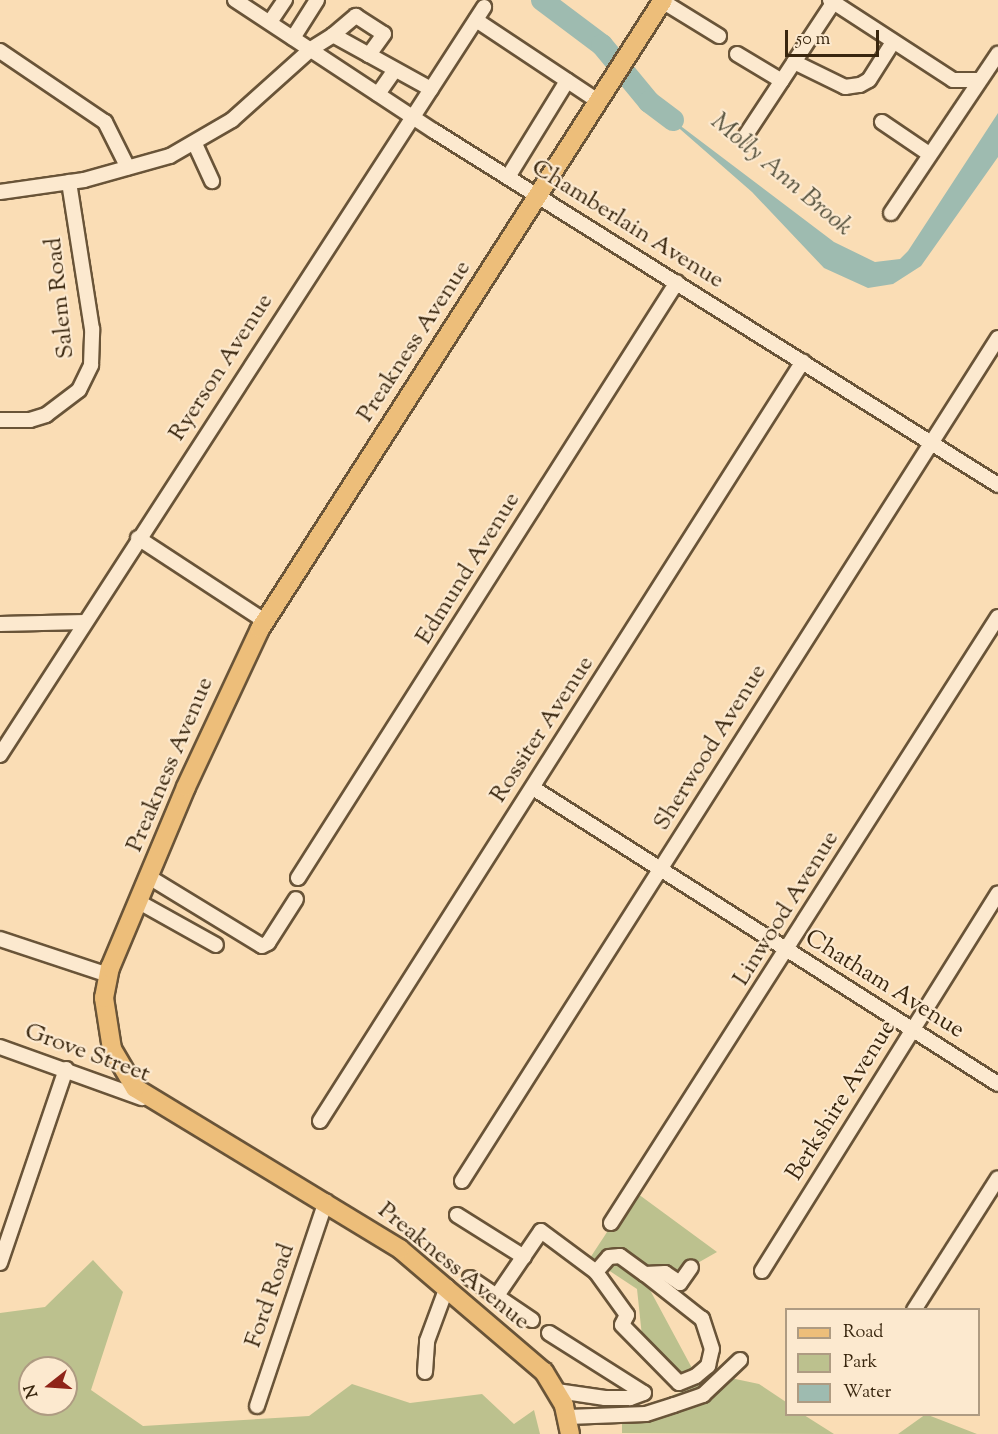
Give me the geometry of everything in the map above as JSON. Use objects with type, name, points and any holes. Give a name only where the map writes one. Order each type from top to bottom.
[{"type":"main road","name":"Preakness Avenue","points":[[569,1426],[557,1391],[544,1372],[400,1249],[326,1201],[160,1104],[127,1079],[112,1050],[105,1020],[108,975],[228,690],[265,621],[598,101],[613,82],[663,0]]},
{"type":"street","name":"Chamberlain Avenue","points":[[235,0],[412,117],[998,485]]},
{"type":"street","points":[[270,22],[285,0]]},
{"type":"street","points":[[293,38],[317,0]]},
{"type":"street","points":[[663,0],[719,36]]},
{"type":"street","points":[[746,135],[833,1],[953,80],[977,80]]},
{"type":"street","name":"Ryerson Avenue","points":[[0,755],[138,538],[484,7]]},
{"type":"street","points":[[0,192],[69,182],[128,168],[195,144],[257,101],[310,49],[356,16],[384,34],[369,55]]},
{"type":"street","points":[[476,20],[598,101]]},
{"type":"street","points":[[333,34],[431,89]]},
{"type":"street","points":[[794,62],[845,87],[860,85],[869,80],[893,42]]},
{"type":"street","points":[[0,51],[99,117],[115,138],[128,168]]},
{"type":"street","points":[[737,54],[782,81]]},
{"type":"street","points":[[891,213],[977,80],[998,54]]},
{"type":"street","points":[[378,94],[395,70]]},
{"type":"street","points":[[508,177],[567,81]]},
{"type":"street","points":[[882,122],[929,154]]},
{"type":"street","points":[[195,144],[212,181]]},
{"type":"street","name":"Salem Road","points":[[0,420],[30,420],[46,415],[71,398],[89,373],[92,329],[69,182]]},
{"type":"street","name":"Edmund Avenue","points":[[298,879],[677,282]]},
{"type":"street","name":"Sherwood Avenue","points":[[462,1181],[998,338]]},
{"type":"street","name":"Rossiter Avenue","points":[[320,1121],[803,361]]},
{"type":"street","points":[[138,538],[265,621]]},
{"type":"street","name":"Linwood Avenue","points":[[611,1223],[788,951],[998,617]]},
{"type":"street","points":[[0,624],[85,622]]},
{"type":"street","name":"Chatham Avenue","points":[[533,788],[998,1084]]},
{"type":"street","points":[[149,877],[262,946],[268,943],[296,899]]},
{"type":"street","name":"Berkshire Avenue","points":[[762,1271],[998,894]]},
{"type":"street","points":[[139,902],[216,945]]},
{"type":"street","points":[[0,939],[108,975]]},
{"type":"street","name":"Grove Street","points":[[0,1047],[160,1104]]},
{"type":"street","points":[[0,1263],[66,1070]]},
{"type":"street","points":[[915,1308],[998,1178]]},
{"type":"street","name":"Ford Road","points":[[258,1406],[326,1201]]},
{"type":"street","points":[[457,1215],[524,1257]]},
{"type":"street","points":[[498,1294],[541,1231],[596,1272],[627,1315],[622,1325],[679,1383],[696,1376],[708,1366],[712,1349],[702,1319],[620,1256],[609,1257],[596,1272]]},
{"type":"street","points":[[645,1275],[665,1273],[680,1283],[691,1267]]},
{"type":"street","points":[[471,1278],[498,1294],[532,1320]]},
{"type":"street","points":[[425,1372],[427,1341],[447,1287]]},
{"type":"street","points":[[549,1333],[644,1393],[630,1398],[613,1398],[557,1391]]},
{"type":"street","points":[[569,1426],[636,1415],[703,1395],[740,1360]]},
{"type":"green space","points":[[634,1191],[717,1252],[650,1290],[693,1370],[759,1384],[785,1401],[785,1416],[806,1416],[834,1434],[622,1433],[622,1416],[681,1392],[644,1355],[637,1289],[590,1258]]},
{"type":"green space","points":[[93,1260],[123,1292],[91,1390],[143,1426],[309,1416],[352,1384],[410,1403],[482,1394],[514,1424],[534,1410],[540,1434],[0,1434],[0,1313],[45,1307]]},
{"type":"green space","points":[[923,1416],[931,1416],[977,1434],[898,1434]]},
{"type":"water","points":[[649,102],[834,242],[875,262],[900,259],[908,251],[998,113],[998,157],[921,266],[893,284],[868,288],[824,268],[752,192]]},
{"type":"waterway","name":"Molly Ann Brook","points":[[542,0],[602,45],[649,102],[673,120]]}]
